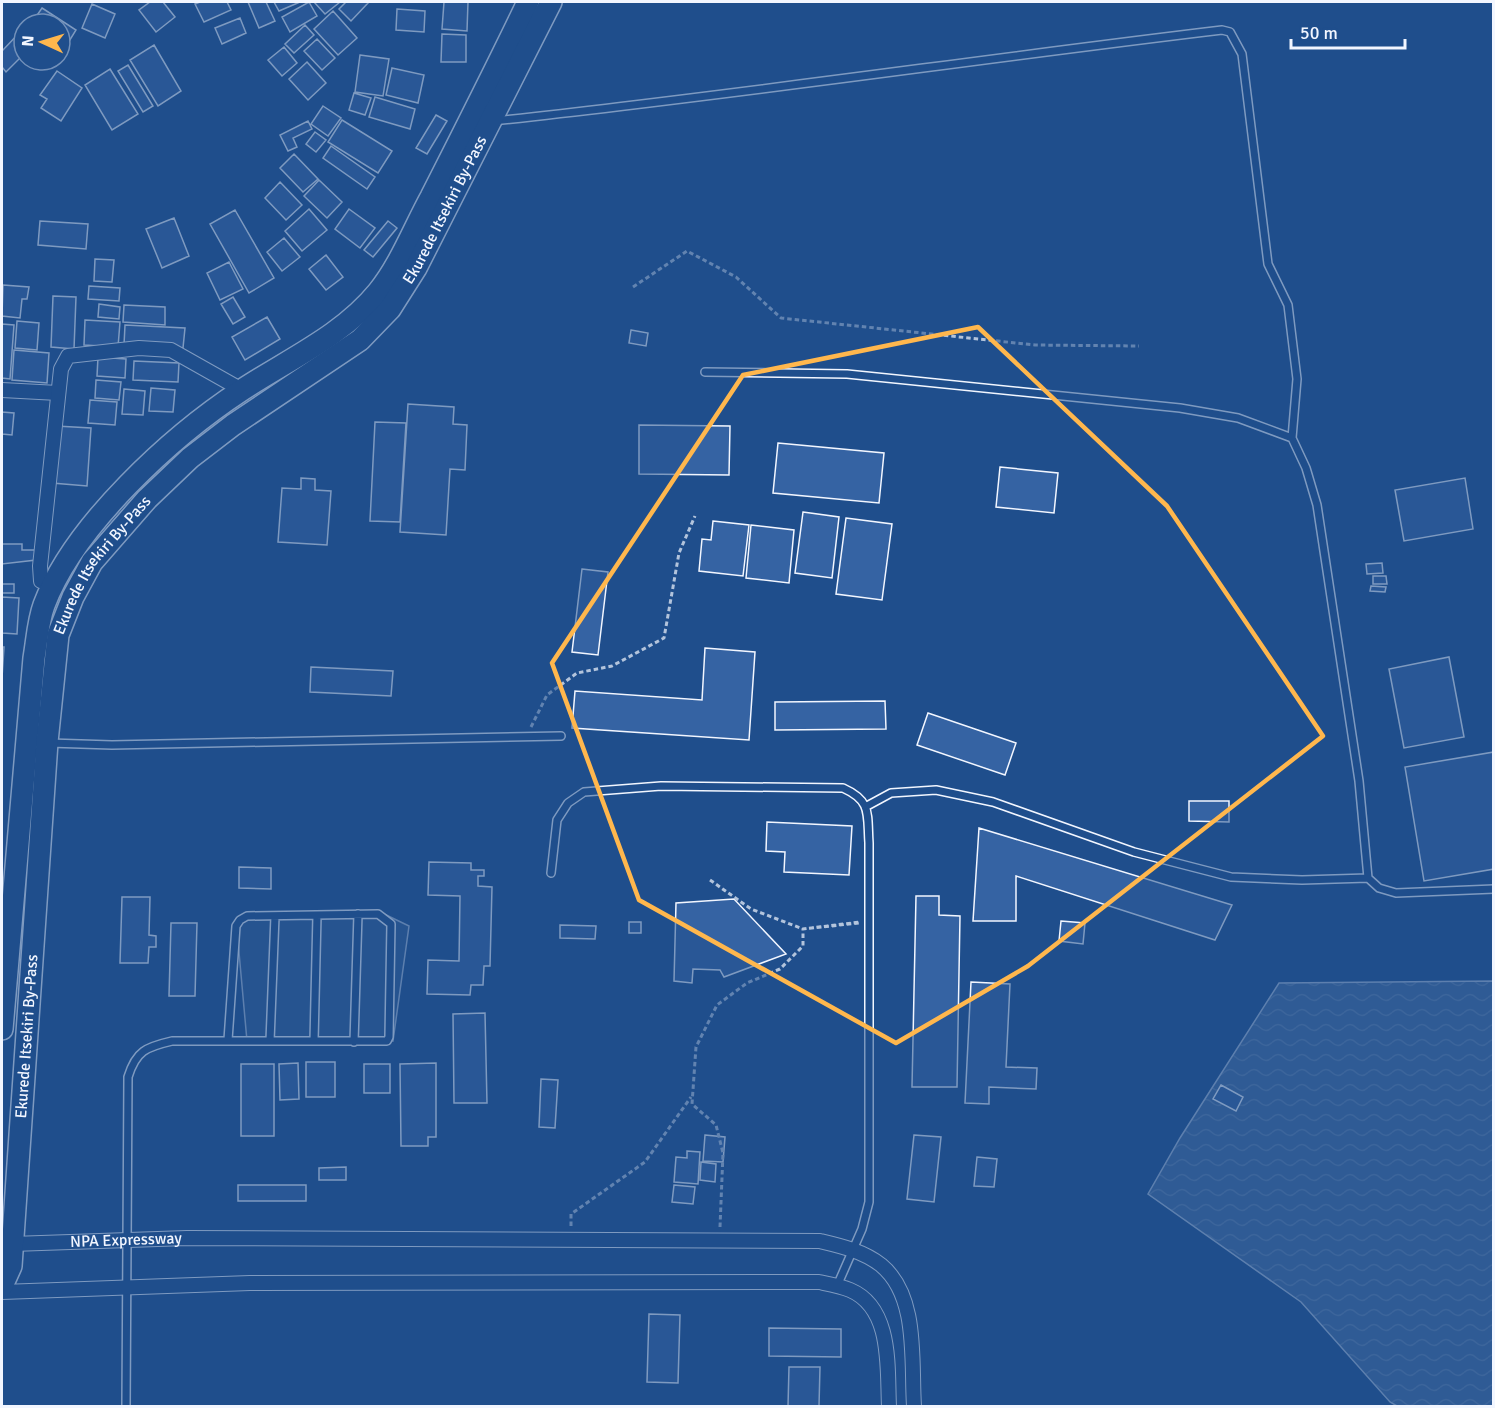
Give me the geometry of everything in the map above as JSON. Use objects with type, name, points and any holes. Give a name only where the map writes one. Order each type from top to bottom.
[{"type":"main road","name":"Ekurede Itsekiri By-Pass","points":[[2,1029],[34,658],[44,606],[54,585],[77,546],[110,505],[182,435],[242,390],[349,322],[379,291],[425,208],[528,2]]},
{"type":"main road","name":"Ekurede Itsekiri By-Pass","points":[[2,1286],[11,1266],[7,1244],[8,1199],[58,635],[73,597],[92,562],[147,499],[190,458],[233,425],[352,346],[390,309],[416,267],[551,2]]},
{"type":"street","points":[[54,585],[41,581],[40,567],[61,369],[69,356],[139,348],[171,350],[242,390]]},
{"type":"street","points":[[2,390],[58,393]]},
{"type":"street","name":"NPA Expressway","points":[[7,1244],[125,1239],[820,1241],[853,1249],[881,1265],[900,1287],[909,1322],[914,1407]]},
{"type":"street","points":[[2,1292],[250,1283],[819,1282],[852,1290],[871,1305],[881,1323],[888,1407]]},
{"type":"lane","points":[[492,121],[796,87],[1111,43],[1222,30],[1230,32],[1242,54],[1268,264],[1288,305],[1297,379],[1292,438],[1306,468],[1317,505],[1359,781],[1368,878],[1379,888],[1396,893],[1494,889]]},
{"type":"lane","points":[[705,372],[848,374],[1180,408],[1238,418],[1292,438]]},
{"type":"lane","points":[[47,742],[112,745],[561,736]]},
{"type":"lane","points":[[551,873],[557,820],[568,803],[584,792],[661,786],[843,788],[859,795],[867,806],[869,1202],[862,1228],[837,1286]]},
{"type":"lane","points":[[867,806],[891,793],[936,790],[993,802],[1134,852],[1231,877],[1302,880],[1368,878]]},
{"type":"lane","points":[[354,1042],[358,914]]},
{"type":"lane","points":[[126,1407],[125,1239],[128,1077],[134,1059],[150,1046],[172,1041],[384,1042],[389,1037],[391,924],[382,915],[358,914],[243,918],[236,926],[228,1040]]},
{"type":"lane","points":[[314,1041],[317,915]]},
{"type":"lane","points":[[270,1041],[275,916]]},
{"type":"path","points":[[633,287],[687,251],[736,277],[781,318],[1035,345],[1139,346]]},
{"type":"path","points":[[526,737],[547,695],[577,673],[612,666],[664,638],[679,553],[695,516]]},
{"type":"path","points":[[710,880],[751,909],[803,929],[869,922]]},
{"type":"path","points":[[720,1241],[723,1153],[716,1125],[692,1104],[696,1047],[717,1005],[747,983],[780,969],[803,946],[803,929]]},
{"type":"path","points":[[570,1240],[571,1214],[645,1162],[692,1096]]},
{"type":"highlighted area","points":[[978,327],[1167,506],[1323,736],[1028,966],[896,1043],[639,900],[552,663],[743,375]]},
{"type":"shaded area","points":[[380,912],[409,926],[393,1041],[247,1041],[236,919]]},
{"type":"water","points":[[1493,981],[1493,1406],[1397,1406],[1390,1402],[1301,1302],[1148,1194],[1180,1138],[1279,983]]},
{"type":"building","points":[[150,2],[163,2],[175,17],[156,32],[139,10]]},
{"type":"building","points":[[227,2],[231,10],[204,22],[195,4]]},
{"type":"building","points":[[248,2],[266,2],[275,21],[259,28]]},
{"type":"building","points":[[274,2],[300,2],[279,11]]},
{"type":"building","points":[[309,2],[317,16],[290,32],[282,17]]},
{"type":"building","points":[[314,2],[340,2],[325,14]]},
{"type":"building","points":[[346,2],[368,3],[351,21],[339,9]]},
{"type":"building","points":[[444,2],[468,2],[467,31],[442,29]]},
{"type":"building","points":[[92,4],[115,14],[105,38],[82,28]]},
{"type":"building","points":[[397,9],[425,11],[424,32],[396,30]]},
{"type":"building","points":[[333,11],[357,38],[338,55],[314,29]]},
{"type":"building","points":[[240,18],[246,33],[222,44],[215,28]]},
{"type":"building","points":[[305,25],[314,35],[294,53],[285,44]]},
{"type":"building","points":[[442,34],[466,35],[466,62],[441,62]]},
{"type":"building","points":[[317,39],[335,58],[322,70],[304,51]]},
{"type":"building","points":[[12,40],[12,66],[6,72],[2,67],[2,51]]},
{"type":"building","points":[[154,45],[181,91],[158,106],[130,60]]},
{"type":"building","points":[[284,47],[297,63],[282,76],[268,60]]},
{"type":"building","points":[[360,55],[389,59],[383,96],[355,92]]},
{"type":"building","points":[[307,62],[326,83],[308,100],[289,79]]},
{"type":"building","points":[[128,65],[153,106],[143,112],[118,71]]},
{"type":"building","points":[[392,68],[424,75],[418,103],[386,95]]},
{"type":"building","points":[[110,69],[138,114],[112,130],[85,85]]},
{"type":"building","points":[[56,72],[82,88],[61,121],[41,108],[47,99],[40,95]]},
{"type":"building","points":[[354,93],[371,98],[365,115],[349,110]]},
{"type":"building","points":[[375,97],[415,109],[410,129],[369,117]]},
{"type":"building","points":[[323,106],[341,118],[328,136],[311,124]]},
{"type":"building","points":[[436,115],[447,121],[427,154],[416,148]]},
{"type":"building","points":[[342,120],[392,151],[378,173],[328,142]]},
{"type":"building","points":[[308,121],[312,129],[293,138],[297,147],[288,151],[280,135]]},
{"type":"building","points":[[315,132],[326,140],[316,152],[306,144]]},
{"type":"building","points":[[331,146],[375,177],[367,189],[323,158]]},
{"type":"building","points":[[294,154],[318,179],[303,192],[280,168]]},
{"type":"building","points":[[319,180],[342,202],[327,218],[304,196]]},
{"type":"building","points":[[280,182],[302,205],[286,220],[265,198]]},
{"type":"building","points":[[309,209],[327,230],[302,251],[285,231]]},
{"type":"building","points":[[349,209],[375,228],[360,248],[335,229]]},
{"type":"building","points":[[235,210],[274,278],[249,293],[210,224]]},
{"type":"building","points":[[174,218],[189,256],[162,268],[146,229]]},
{"type":"building","points":[[40,221],[88,224],[86,249],[38,245]]},
{"type":"building","points":[[388,221],[397,228],[373,257],[364,250]]},
{"type":"building","points":[[284,238],[300,257],[282,271],[267,252]]},
{"type":"building","points":[[326,255],[343,277],[326,290],[309,269]]},
{"type":"building","points":[[95,259],[114,260],[112,282],[94,281]]},
{"type":"building","points":[[229,262],[243,289],[220,300],[207,273]]},
{"type":"building","points":[[3,285],[29,287],[27,299],[22,299],[20,318],[2,316]]},
{"type":"building","points":[[89,286],[120,288],[119,301],[88,299]]},
{"type":"building","points":[[53,296],[76,297],[74,349],[51,347]]},
{"type":"building","points":[[233,297],[245,317],[233,324],[221,304]]},
{"type":"building","points":[[99,304],[120,307],[119,319],[98,317]]},
{"type":"building","points":[[124,305],[165,307],[165,325],[123,322]]},
{"type":"building","points":[[267,317],[280,339],[245,360],[232,337]]},
{"type":"building","points":[[85,320],[120,322],[118,347],[84,345]]},
{"type":"building","points":[[17,321],[39,323],[37,350],[15,348]]},
{"type":"building","points":[[2,324],[14,325],[10,379],[2,378]]},
{"type":"building","points":[[125,325],[185,328],[183,348],[124,345]]},
{"type":"building","points":[[631,330],[648,333],[646,346],[629,343]]},
{"type":"building","points":[[14,350],[49,353],[47,383],[12,380]]},
{"type":"building","points":[[98,357],[126,359],[125,378],[97,376]]},
{"type":"building","points":[[134,361],[179,363],[178,382],[133,380]]},
{"type":"building","points":[[96,380],[121,382],[119,400],[95,398]]},
{"type":"building","points":[[151,388],[175,390],[173,412],[149,411]]},
{"type":"building","points":[[124,389],[145,391],[143,415],[122,414]]},
{"type":"building","points":[[90,400],[117,402],[115,425],[88,423]]},
{"type":"building","points":[[408,404],[454,407],[453,424],[467,425],[465,470],[450,469],[446,535],[400,532]]},
{"type":"building","points":[[2,412],[14,413],[12,435],[2,434]]},
{"type":"building","points":[[375,422],[406,423],[400,522],[370,521]]},
{"type":"building","points":[[639,425],[730,426],[729,475],[639,474]]},
{"type":"building","points":[[56,426],[91,428],[87,486],[52,483]]},
{"type":"building","points":[[778,443],[884,453],[879,503],[773,493]]},
{"type":"building","points":[[1000,467],[1058,473],[1054,513],[996,507]]},
{"type":"building","points":[[301,478],[315,479],[315,490],[331,491],[327,545],[278,542],[282,488],[301,489]]},
{"type":"building","points":[[1465,478],[1473,529],[1404,541],[1395,490]]},
{"type":"building","points":[[803,512],[839,517],[832,578],[795,573]]},
{"type":"building","points":[[846,518],[892,524],[882,600],[836,594]]},
{"type":"building","points":[[713,521],[749,525],[743,576],[699,571],[702,539],[711,540]]},
{"type":"building","points":[[751,525],[794,530],[789,583],[746,578]]},
{"type":"building","points":[[2,544],[22,544],[22,550],[36,550],[36,560],[2,564]]},
{"type":"building","points":[[1382,563],[1383,573],[1367,574],[1366,564]]},
{"type":"building","points":[[582,569],[608,572],[598,655],[572,652]]},
{"type":"building","points":[[1373,576],[1386,576],[1387,584],[1373,584]]},
{"type":"building","points":[[2,584],[14,584],[14,593],[2,593]]},
{"type":"building","points":[[1371,586],[1386,587],[1385,592],[1370,591]]},
{"type":"building","points":[[2,597],[19,598],[17,634],[2,633]]},
{"type":"building","points":[[2,647],[4,647],[2,678]]},
{"type":"building","points":[[705,648],[755,652],[749,740],[572,728],[575,691],[702,700]]},
{"type":"building","points":[[1449,657],[1464,737],[1404,748],[1389,669]]},
{"type":"building","points":[[311,667],[393,671],[391,696],[310,692]]},
{"type":"building","points":[[885,701],[886,729],[775,730],[775,702]]},
{"type":"building","points":[[928,713],[1016,743],[1005,775],[917,745]]},
{"type":"building","points":[[1494,752],[1494,869],[1424,881],[1405,767]]},
{"type":"building","points":[[1189,801],[1229,801],[1229,822],[1189,821]]},
{"type":"building","points":[[767,822],[852,826],[849,875],[784,872],[785,852],[766,851]]},
{"type":"building","points":[[979,828],[1232,905],[1215,940],[1016,876],[1016,921],[973,921]]},
{"type":"building","points":[[429,862],[471,863],[471,870],[484,870],[484,876],[478,876],[478,886],[492,887],[490,966],[484,966],[483,985],[471,985],[470,995],[427,994],[428,960],[459,961],[460,896],[428,895]]},
{"type":"building","points":[[239,867],[271,868],[271,889],[239,888]]},
{"type":"building","points":[[916,896],[939,896],[939,915],[960,916],[957,1087],[912,1087]]},
{"type":"building","points":[[122,897],[150,897],[149,935],[156,936],[156,947],[149,947],[148,963],[120,963]]},
{"type":"building","points":[[734,899],[786,954],[724,977],[720,970],[693,969],[692,983],[674,981],[676,903]]},
{"type":"building","points":[[1061,921],[1085,923],[1083,944],[1059,941]]},
{"type":"building","points":[[629,922],[641,922],[641,933],[629,933]]},
{"type":"building","points":[[171,923],[197,923],[195,996],[169,996]]},
{"type":"building","points":[[560,925],[596,926],[595,939],[560,938]]},
{"type":"building","points":[[971,982],[1010,984],[1006,1067],[1037,1068],[1036,1089],[989,1087],[989,1104],[965,1103]]},
{"type":"building","points":[[485,1013],[487,1103],[454,1103],[453,1014]]},
{"type":"building","points":[[306,1062],[335,1062],[335,1097],[306,1097]]},
{"type":"building","points":[[298,1063],[299,1099],[280,1100],[279,1064]]},
{"type":"building","points":[[436,1063],[436,1137],[428,1137],[428,1146],[401,1146],[400,1064]]},
{"type":"building","points":[[241,1064],[274,1064],[274,1136],[241,1136]]},
{"type":"building","points":[[364,1064],[390,1064],[390,1093],[364,1093]]},
{"type":"building","points":[[541,1079],[558,1080],[555,1128],[539,1127]]},
{"type":"building","points":[[1221,1085],[1243,1097],[1236,1111],[1213,1099]]},
{"type":"building","points":[[705,1135],[725,1137],[723,1162],[703,1161]]},
{"type":"building","points":[[914,1135],[941,1137],[934,1202],[907,1199]]},
{"type":"building","points":[[687,1151],[700,1152],[698,1184],[674,1182],[676,1157],[687,1158]]},
{"type":"building","points":[[977,1157],[997,1159],[994,1187],[974,1186]]},
{"type":"building","points":[[701,1162],[716,1164],[715,1182],[700,1180]]},
{"type":"building","points":[[346,1167],[346,1180],[319,1180],[319,1168]]},
{"type":"building","points":[[238,1185],[306,1185],[306,1201],[238,1201]]},
{"type":"building","points":[[674,1185],[695,1187],[693,1204],[672,1202]]},
{"type":"building","points":[[649,1314],[680,1315],[678,1383],[647,1382]]},
{"type":"building","points":[[769,1328],[841,1329],[841,1357],[769,1356]]},
{"type":"building","points":[[789,1367],[820,1367],[819,1406],[788,1406]]}]
